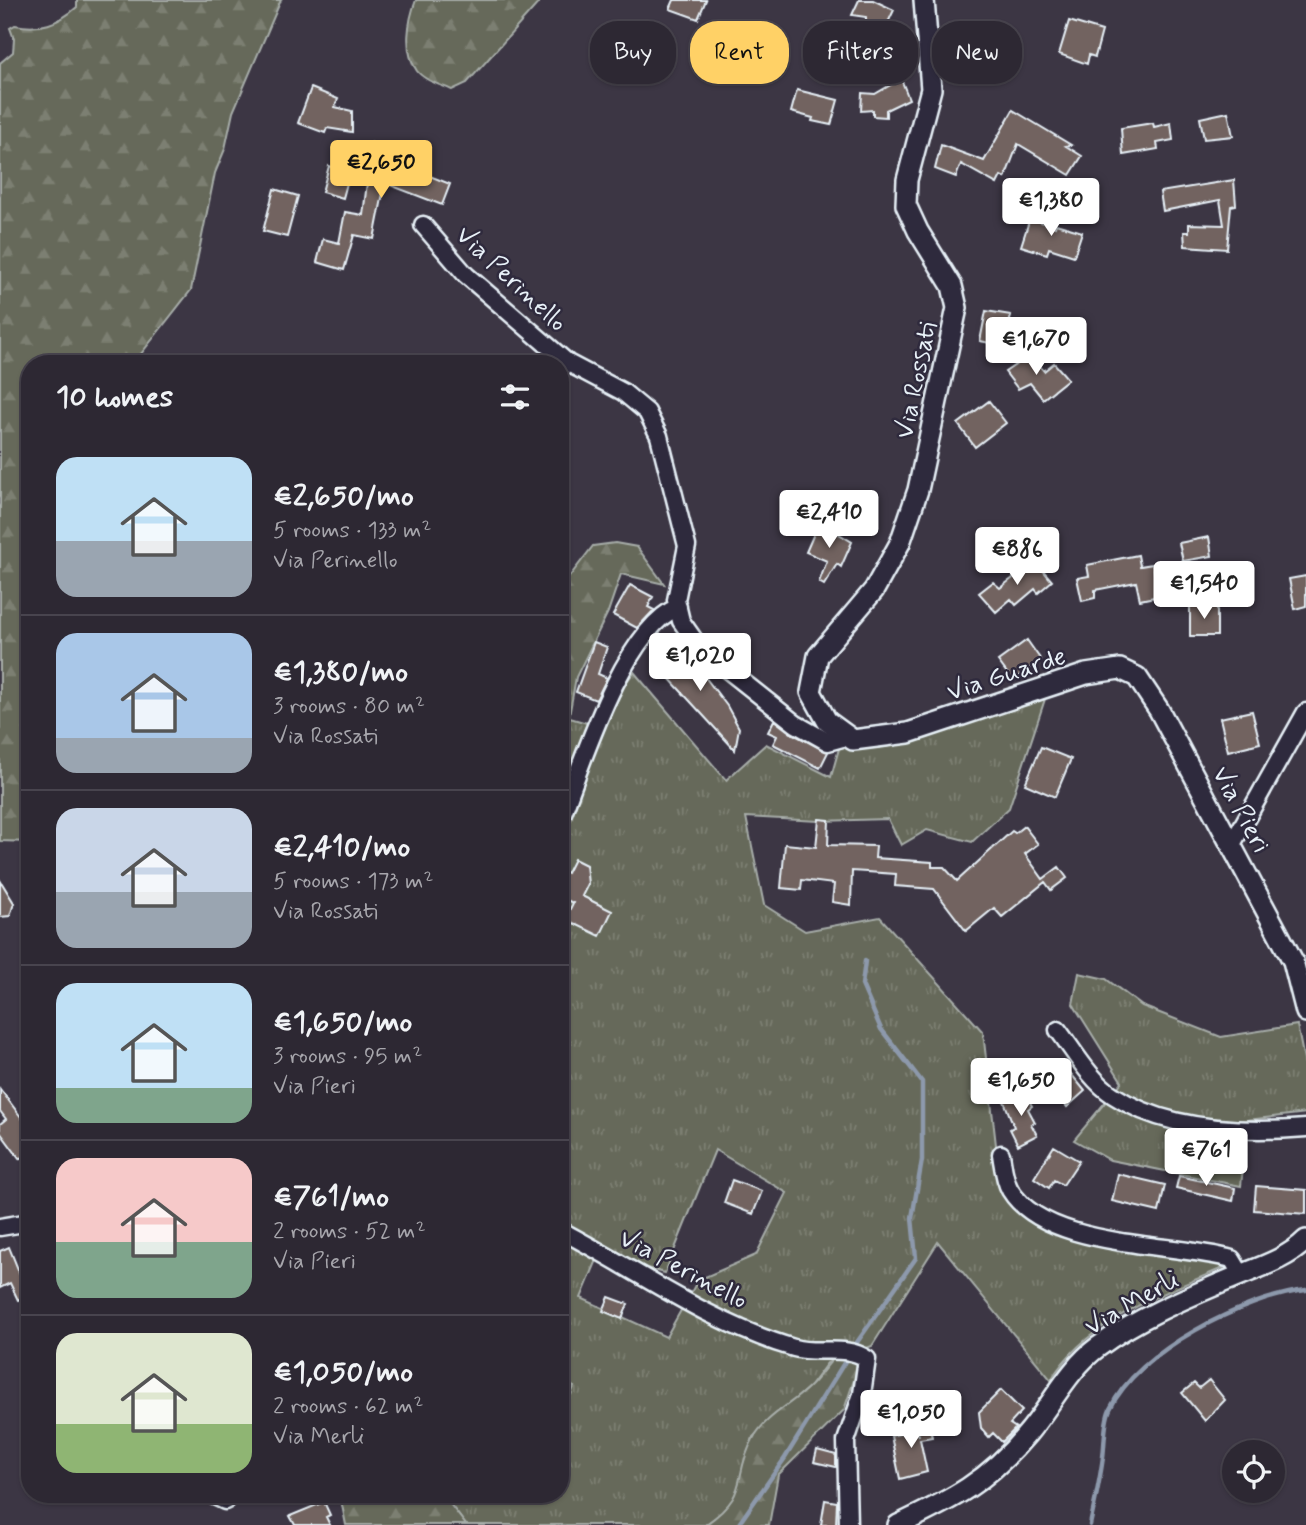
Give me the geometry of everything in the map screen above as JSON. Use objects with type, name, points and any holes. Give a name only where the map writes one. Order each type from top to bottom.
[{"type":"street","name":"Via Rossati","points":[[850,738],[827,721],[811,692],[818,656],[874,590],[900,543],[918,490],[957,308],[948,277],[918,231],[906,205],[906,180],[931,89],[923,0]]},
{"type":"street","name":"Via Perinello","points":[[423,225],[466,275],[559,355]]},
{"type":"street","name":"Via Perinello","points":[[569,364],[623,392],[648,412],[659,436],[687,545],[676,600],[678,607]]},
{"type":"street","points":[[569,799],[632,650],[663,613],[678,607],[681,621],[700,649],[796,724],[828,742],[850,738]]},
{"type":"street","name":"Via Guarde","points":[[850,738],[908,733],[1086,674],[1120,669],[1137,677],[1159,710]]},
{"type":"street","name":"Via Pieri","points":[[1159,710],[1293,961],[1306,1012]]},
{"type":"street","points":[[1231,846],[1306,712]]},
{"type":"street","points":[[1058,1030],[1094,1078],[1111,1094],[1138,1109],[1210,1126],[1276,1130],[1306,1128]]},
{"type":"street","points":[[1001,1154],[1004,1178],[1011,1191],[1039,1217],[1064,1228],[1104,1238],[1232,1259],[1241,1274],[1294,1252],[1306,1240]]},
{"type":"street","points":[[0,1227],[21,1224]]},
{"type":"street","name":"Via Perinello","points":[[569,1235],[630,1267],[701,1311],[796,1349],[851,1352],[867,1359],[868,1370],[846,1441],[848,1525]]},
{"type":"street","name":"Via Merli","points":[[898,1525],[963,1494],[996,1468],[1029,1433],[1066,1381],[1096,1348],[1145,1319],[1241,1274]]},
{"type":"green space","points":[[77,0],[281,0],[233,112],[225,149],[215,173],[191,290],[140,355],[21,355],[21,842],[0,841],[0,63],[13,52],[14,39],[10,28],[15,25],[33,27],[48,24],[63,18],[77,7]]},
{"type":"green space","points":[[416,0],[541,0],[467,83],[452,90],[424,77],[413,63],[408,36]]},
{"type":"green space","points":[[615,543],[637,547],[664,584],[621,574],[608,612],[576,677],[569,716],[569,577],[593,546]]},
{"type":"green space","points":[[634,672],[726,780],[766,744],[831,777],[840,745],[864,749],[885,747],[1045,699],[1009,808],[972,842],[927,830],[901,845],[888,819],[819,821],[746,817],[764,905],[805,931],[880,917],[983,1032],[999,1171],[1043,1221],[1230,1265],[1156,1297],[1107,1324],[1085,1340],[1066,1359],[1051,1380],[938,1242],[872,1346],[827,1363],[810,1386],[753,1437],[738,1495],[705,1525],[466,1525],[449,1503],[569,1503],[569,1399],[574,1387],[569,1384],[570,718],[594,725]],"holes":[[[715,1150],[787,1193],[756,1255],[698,1280],[666,1337],[581,1298],[599,1255],[665,1273]]]},
{"type":"green space","points":[[1079,973],[1106,979],[1142,1006],[1221,1037],[1297,1025],[1306,1070],[1306,1113],[1248,1120],[1241,1186],[1110,1160],[1074,1140],[1122,1082],[1073,1004]]},
{"type":"green space","points":[[841,1351],[858,1353],[855,1377],[844,1410],[778,1475],[769,1525],[705,1525],[720,1514],[735,1494],[747,1453],[758,1431],[771,1417],[809,1387]]},
{"type":"green space","points":[[342,1503],[449,1503],[466,1525],[346,1525]]},
{"type":"building","points":[[674,0],[706,0],[698,19],[670,9]]},
{"type":"building","points":[[859,0],[873,0],[894,10],[889,21],[866,21],[866,17],[852,15]]},
{"type":"building","points":[[1069,21],[1102,31],[1095,57],[1089,55],[1087,64],[1059,54]]},
{"type":"building","points":[[892,84],[903,84],[909,99],[886,110],[886,117],[873,116],[873,110],[861,111],[862,93],[875,94]]},
{"type":"building","points":[[311,88],[338,99],[335,107],[352,111],[352,132],[327,128],[325,133],[298,123]]},
{"type":"building","points":[[797,90],[838,100],[831,125],[791,112]]},
{"type":"building","points":[[1013,110],[1071,145],[1066,146],[1082,156],[1070,175],[1018,144],[1005,178],[1001,176],[997,184],[961,164],[956,177],[935,169],[941,145],[984,161]]},
{"type":"building","points":[[1228,112],[1233,136],[1204,139],[1200,118]]},
{"type":"building","points":[[1153,123],[1154,127],[1171,123],[1173,140],[1157,143],[1158,149],[1123,155],[1121,128]]},
{"type":"building","points":[[372,143],[426,164],[422,173],[450,184],[442,205],[385,183],[374,239],[354,235],[344,270],[317,262],[323,239],[339,243],[345,212],[363,215]]},
{"type":"building","points":[[329,166],[350,172],[343,198],[322,192]]},
{"type":"building","points":[[1234,180],[1236,205],[1231,206],[1227,249],[1185,246],[1184,232],[1189,232],[1189,224],[1224,225],[1220,200],[1163,211],[1160,192]]},
{"type":"building","points":[[274,189],[298,196],[287,237],[263,231]]},
{"type":"building","points":[[1030,218],[1055,227],[1056,224],[1082,232],[1074,256],[1049,248],[1047,254],[1021,246]]},
{"type":"building","points":[[986,311],[1011,315],[1005,346],[980,341]]},
{"type":"building","points":[[1030,355],[1044,371],[1054,363],[1068,379],[1043,399],[1030,383],[1018,389],[1005,372]]},
{"type":"building","points":[[989,401],[1006,423],[975,447],[958,424]]},
{"type":"building","points":[[826,526],[852,542],[841,567],[837,564],[824,585],[819,582],[827,561],[806,552],[816,529],[822,533]]},
{"type":"building","points":[[1209,537],[1212,556],[1183,561],[1179,543]]},
{"type":"building","points":[[1138,555],[1140,566],[1153,564],[1159,596],[1140,600],[1136,582],[1095,590],[1095,598],[1082,601],[1077,578],[1089,576],[1087,565]]},
{"type":"building","points":[[1035,561],[1052,581],[1038,593],[1035,589],[1016,605],[1011,599],[996,612],[979,593],[993,582],[1000,588]]},
{"type":"building","points":[[1306,576],[1306,606],[1295,609],[1289,579]]},
{"type":"building","points":[[630,585],[653,597],[648,607],[654,610],[637,628],[613,615]]},
{"type":"building","points":[[1190,606],[1217,606],[1217,636],[1190,636]]},
{"type":"building","points":[[1027,640],[1041,660],[1013,681],[998,661]]},
{"type":"building","points":[[594,642],[607,647],[598,674],[607,678],[596,700],[576,692]]},
{"type":"building","points":[[680,644],[727,706],[739,728],[735,750],[657,665]]},
{"type":"building","points":[[1252,711],[1260,743],[1228,751],[1220,718]]},
{"type":"building","points":[[774,720],[791,733],[828,752],[820,768],[773,744],[777,736],[768,732]]},
{"type":"building","points":[[1041,747],[1071,759],[1055,797],[1025,784]]},
{"type":"building","points":[[819,819],[829,820],[828,845],[876,846],[875,858],[932,862],[932,867],[944,867],[957,881],[1012,831],[1015,833],[1024,826],[1038,844],[1025,854],[1043,879],[1059,867],[1067,878],[1051,890],[1045,882],[1002,917],[994,908],[966,931],[934,889],[895,886],[896,874],[852,871],[851,905],[832,902],[834,884],[802,880],[801,890],[781,888],[785,844],[816,847]]},
{"type":"building","points":[[574,859],[586,865],[588,884],[582,896],[612,911],[600,936],[569,921],[569,911],[573,903],[569,901],[569,869]]},
{"type":"building","points":[[0,880],[14,903],[10,916],[0,917]]},
{"type":"building","points":[[1067,1069],[1085,1091],[1067,1107],[1048,1084]]},
{"type":"building","points":[[0,1089],[21,1117],[20,1159],[0,1132],[0,1124],[6,1119],[0,1111]]},
{"type":"building","points":[[1024,1091],[1032,1106],[1028,1109],[1035,1122],[1031,1124],[1037,1135],[1018,1145],[1010,1129],[1014,1127],[1004,1101]]},
{"type":"building","points":[[1054,1146],[1079,1161],[1063,1185],[1054,1180],[1049,1188],[1034,1178]]},
{"type":"building","points":[[1118,1174],[1165,1185],[1159,1212],[1112,1201]]},
{"type":"building","points":[[1179,1176],[1235,1188],[1233,1201],[1176,1188]]},
{"type":"building","points":[[732,1180],[762,1191],[753,1214],[724,1203]]},
{"type":"building","points":[[1256,1186],[1306,1190],[1306,1214],[1254,1210]]},
{"type":"building","points":[[9,1247],[21,1277],[21,1298],[18,1300],[10,1283],[0,1288],[0,1251]]},
{"type":"building","points":[[609,1297],[628,1304],[622,1319],[603,1311]]},
{"type":"building","points":[[1209,1380],[1225,1400],[1205,1421],[1182,1393],[1194,1383],[1199,1388]]},
{"type":"building","points":[[1001,1390],[1022,1411],[1010,1424],[1016,1428],[1002,1442],[993,1433],[989,1437],[981,1428],[979,1412]]},
{"type":"building","points":[[928,1419],[932,1437],[920,1439],[927,1472],[900,1479],[891,1436],[917,1430],[919,1436],[916,1421]]},
{"type":"building","points":[[817,1450],[836,1455],[836,1467],[814,1462]]},
{"type":"building","points":[[825,1500],[837,1502],[836,1525],[821,1525]]},
{"type":"building","points":[[324,1503],[330,1515],[326,1517],[330,1525],[295,1525],[290,1516]]},
{"type":"waterway","points":[[853,1348],[916,1258],[912,1218],[922,1160],[922,1082],[881,1029],[862,985],[865,961]]},
{"type":"waterway","points":[[1090,1525],[1110,1409],[1143,1367],[1195,1330],[1224,1315],[1253,1303],[1306,1290]]},
{"type":"waterway","points":[[738,1525],[785,1458],[849,1355]]}]
